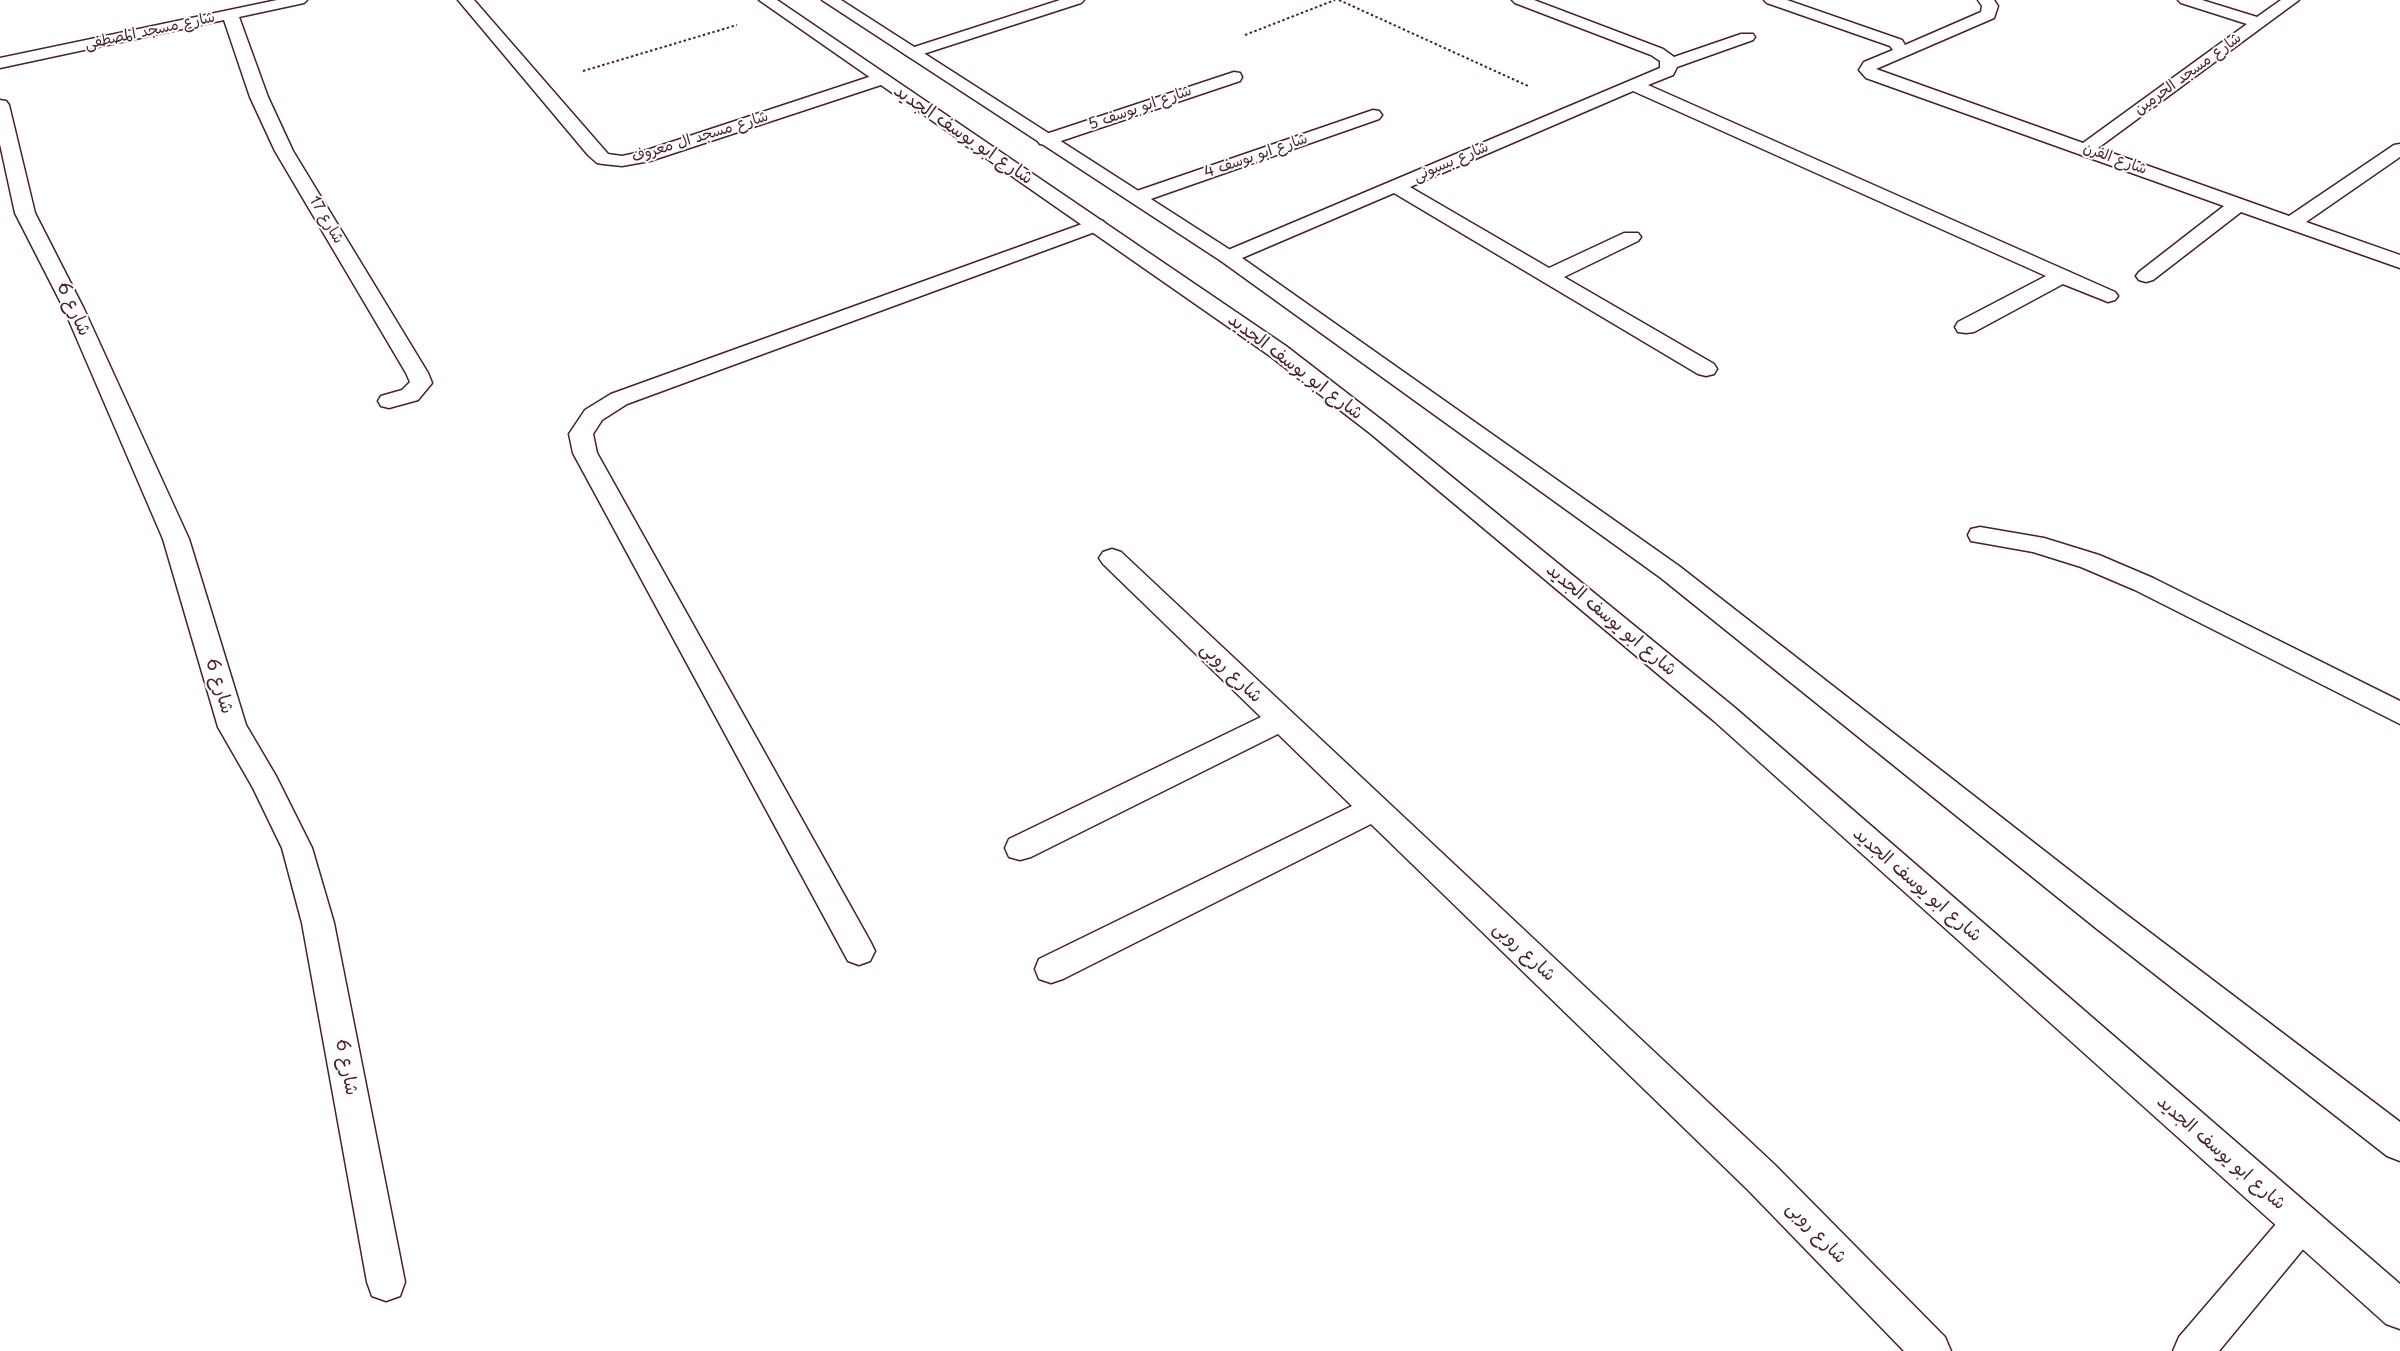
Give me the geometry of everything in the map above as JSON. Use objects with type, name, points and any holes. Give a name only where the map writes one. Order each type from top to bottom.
[{"type":"street","name":"شارع مسجد المصطفى","points":[[0,63],[299,0]]},
{"type":"street","name":"شارع مسجد ال معروف","points":[[466,0],[594,151],[603,159],[622,161],[654,154],[881,79]]},
{"type":"street","points":[[830,0],[1046,140],[1138,197],[1228,257],[1670,572],[2108,919],[2400,1144]]},
{"type":"street","points":[[912,53],[1076,0]]},
{"type":"street","points":[[1520,0],[1656,52],[1666,58],[1670,64]]},
{"type":"street","points":[[1772,0],[1896,43],[1902,52],[1988,15],[1990,6],[1986,0]]},
{"type":"street","points":[[2186,0],[2260,23]]},
{"type":"street","name":"شارع مسجد الحرمين","points":[[2086,149],[2291,0]]},
{"type":"street","name":"شارع ابو يوسف الجديد","points":[[775,5],[1278,351],[1498,526],[1724,714],[2400,1310]]},
{"type":"street","name":"شارع 17","points":[[230,15],[259,97],[284,150],[419,378],[421,383],[410,395],[388,401]]},
{"type":"street","name":"شارع بسيونى","points":[[1228,257],[1667,71],[1670,64],[1747,37]]},
{"type":"street","name":"شارع الفرن","points":[[1902,52],[1870,66],[1868,70],[1872,74],[2400,262]]},
{"type":"street","name":"شارع ابو يوسف 5","points":[[1046,140],[1234,77]]},
{"type":"street","points":[[1633,85],[2108,296]]},
{"type":"street","name":"شارع 6","points":[[0,105],[25,213],[74,309],[176,539],[232,727],[266,784],[297,848],[318,923],[386,1282]]},
{"type":"street","name":"شارع ابو يوسف 4","points":[[1138,197],[1373,115]]},
{"type":"street","points":[[2292,223],[2400,149]]},
{"type":"street","points":[[1395,186],[1706,369]]},
{"type":"street","points":[[2146,276],[2239,204]]},
{"type":"street","points":[[859,951],[585,453],[580,434],[593,415],[619,399],[1096,225]]},
{"type":"street","points":[[1549,276],[1631,237]]},
{"type":"street","points":[[1966,327],[2062,276]]},
{"type":"street","points":[[1980,535],[2035,544],[2090,560],[2144,584],[2400,713]]},
{"type":"street","name":"شارع روبى","points":[[1112,558],[1762,1178],[1931,1351]]},
{"type":"street","points":[[1020,848],[1280,720]]},
{"type":"street","points":[[1051,969],[1373,809]]},
{"type":"street","points":[[2193,1351],[2301,1223]]},
{"type":"path","points":[[1245,35],[1337,0],[1576,108]]},
{"type":"path","points":[[539,84],[775,5]]}]
